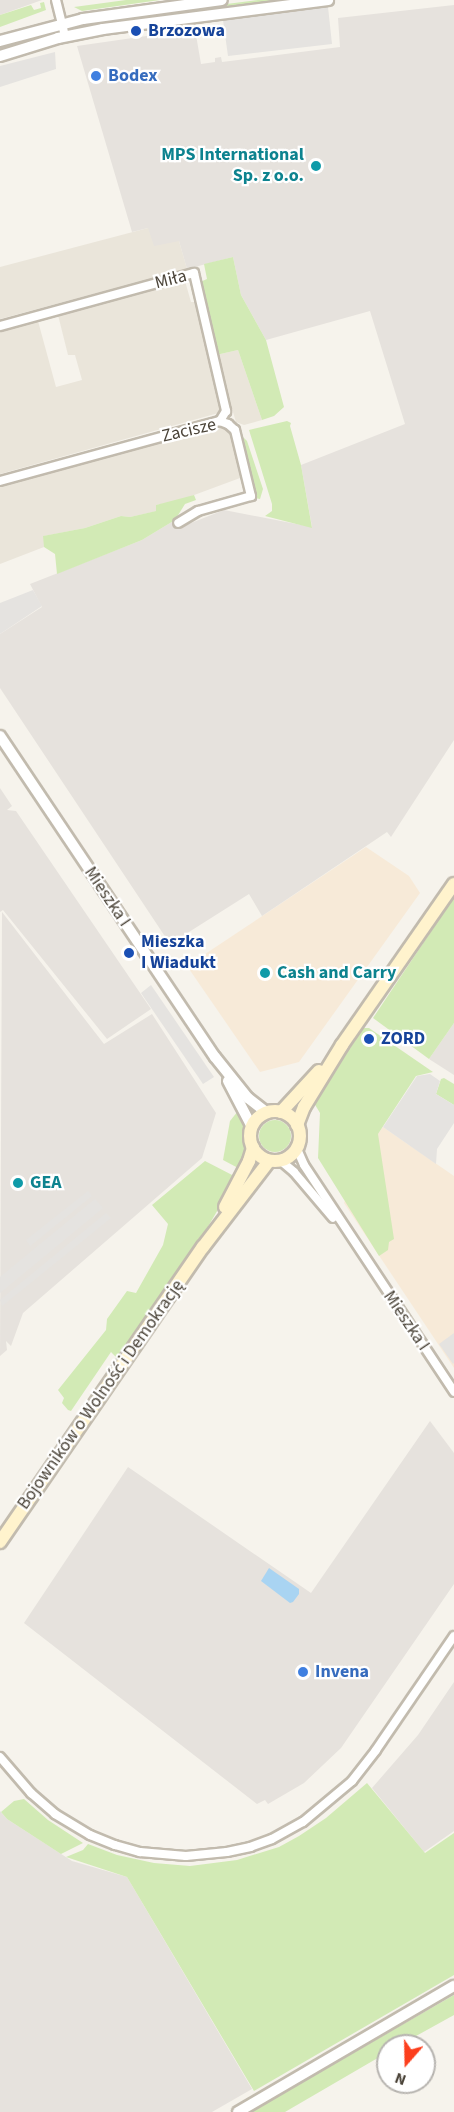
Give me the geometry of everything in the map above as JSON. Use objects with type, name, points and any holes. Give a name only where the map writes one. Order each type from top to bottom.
[{"type":"main road","points":[[297,1125],[281,1112],[267,1113],[252,1127],[253,1148],[275,1161],[290,1156],[297,1149],[300,1141],[297,1125],[304,1107],[342,1045],[454,884]]},
{"type":"main road","points":[[281,1112],[342,1045]]},
{"type":"main road","name":"Bojowników o Wolność i Demokrację","points":[[203,1247],[243,1173],[253,1148]]},
{"type":"main road","name":"Bojowników o Wolność i Demokrację","points":[[0,1542],[203,1247],[275,1161]]},
{"type":"street","points":[[56,0],[65,36]]},
{"type":"street","points":[[0,41],[62,23],[222,0]]},
{"type":"street","points":[[0,56],[65,36],[107,28],[328,0]]},
{"type":"street","name":"Miła","points":[[0,326],[194,273],[226,411],[220,421]]},
{"type":"street","name":"Zacisze","points":[[0,481],[220,421],[235,430],[251,496],[198,511],[178,523]]},
{"type":"street","name":"Mieszka I","points":[[0,736],[215,1057],[248,1098],[267,1113]]},
{"type":"street","name":"Mieszka I","points":[[215,1057],[252,1127]]},
{"type":"street","name":"Mieszka I","points":[[297,1149],[304,1165],[454,1392]]},
{"type":"street","name":"Mieszka I","points":[[275,1161],[294,1172],[359,1249]]},
{"type":"street","points":[[0,1757],[31,1793],[55,1814],[90,1835],[115,1845],[140,1852],[186,1856],[250,1847],[272,1839],[303,1822],[336,1797],[352,1781],[386,1737],[454,1636]]},
{"type":"street","points":[[238,2112],[454,1986]]},
{"type":"shaded area","points":[[0,0],[42,0],[0,15]]},
{"type":"shaded area","points":[[454,5],[454,740],[391,837],[387,832],[262,916],[249,894],[170,944],[0,688],[0,634],[42,607],[30,584],[142,540],[175,520],[181,527],[224,510],[312,527],[301,465],[405,424],[370,311],[266,340],[241,295],[233,257],[187,269],[179,241],[154,246],[148,228],[132,232],[77,46],[195,29],[201,64],[215,62],[215,58],[221,57],[222,62],[340,47],[338,18]]},
{"type":"shaded area","points":[[328,7],[332,44],[228,56],[223,20]]},
{"type":"shaded area","points":[[55,52],[56,69],[0,87],[0,66]]},
{"type":"shaded area","points":[[148,228],[179,241],[187,269],[0,319],[0,267]]},
{"type":"shaded area","points":[[185,281],[191,302],[198,302],[222,412],[0,474],[0,331],[38,321],[56,387],[82,380],[75,355],[68,355],[58,315]]},
{"type":"shaded area","points":[[238,350],[262,420],[244,425],[236,422],[216,355]]},
{"type":"shaded area","points":[[220,425],[231,433],[240,478],[178,501],[156,505],[157,511],[130,517],[121,516],[85,528],[44,536],[44,547],[0,564],[0,486]]},
{"type":"shaded area","points":[[33,590],[42,606],[0,634],[0,603]]},
{"type":"shaded area","points":[[0,788],[12,806],[7,810],[16,811],[151,1009],[107,1039],[3,910],[0,912]]},
{"type":"shaded area","points":[[366,847],[409,876],[420,893],[299,1062],[260,1072],[187,966]]},
{"type":"shaded area","points":[[2,912],[104,1044],[152,1014],[216,1113],[202,1158],[23,1313],[11,1346],[6,1341],[7,1350],[0,1356]]},
{"type":"shaded area","points":[[151,985],[214,1077],[203,1084],[141,993]]},
{"type":"shaded area","points":[[454,1023],[454,1075],[429,1059]]},
{"type":"shaded area","points":[[430,1074],[440,1081],[436,1094],[454,1105],[454,1123],[437,1149],[436,1164],[383,1127],[417,1076]]},
{"type":"shaded area","points":[[383,1127],[454,1176],[454,1368],[344,1203],[363,1154]]},
{"type":"shaded area","points":[[88,1191],[92,1196],[30,1246],[26,1240]]},
{"type":"shaded area","points":[[95,1199],[103,1208],[0,1293],[0,1277]]},
{"type":"shaded area","points":[[106,1213],[111,1218],[2,1306],[0,1300]]},
{"type":"shaded area","points":[[454,1333],[454,1363],[453,1364],[439,1344]]},
{"type":"shaded area","points":[[430,1421],[454,1453],[454,1584],[341,1748],[304,1783],[268,1804],[265,1800],[257,1804],[24,1623],[128,1467],[311,1593]]},
{"type":"shaded area","points":[[454,1682],[454,1831],[424,1852],[372,1788],[418,1735]]},
{"type":"shaded area","points":[[0,1811],[7,1819],[72,1861],[127,1877],[252,2089],[212,2112],[0,2112]]},
{"type":"green space","points":[[126,0],[160,0],[82,11],[74,7]]},
{"type":"green space","points":[[258,0],[294,0],[87,27],[85,22]]},
{"type":"green space","points":[[44,2],[46,10],[0,27],[0,15],[31,5],[34,10],[41,8],[40,3]]},
{"type":"green space","points":[[233,257],[241,295],[266,340],[284,407],[274,416],[262,420],[238,350],[216,355],[200,282],[207,279],[204,264]]},
{"type":"green space","points":[[287,421],[291,423],[301,465],[312,528],[265,516],[272,511],[272,504],[249,430]]},
{"type":"green space","points":[[240,434],[247,441],[263,489],[260,499],[255,498]]},
{"type":"green space","points":[[194,495],[196,500],[185,504],[175,520],[142,540],[57,574],[55,554],[44,547],[43,536],[85,528],[121,516],[130,517],[156,511],[156,505]]},
{"type":"green space","points":[[454,897],[454,1023],[429,1059],[373,1018]]},
{"type":"green space","points":[[363,1028],[369,1028],[433,1072],[416,1076],[378,1134],[394,1239],[389,1242],[388,1250],[379,1256],[318,1158],[320,1113],[314,1103]]},
{"type":"green space","points":[[444,1078],[454,1084],[454,1105],[436,1094],[441,1079]]},
{"type":"green space","points":[[238,1111],[246,1129],[248,1151],[240,1169],[223,1160],[230,1121]]},
{"type":"green space","points":[[275,1120],[286,1125],[291,1136],[286,1147],[275,1152],[264,1147],[259,1136],[264,1125]]},
{"type":"green space","points":[[205,1161],[236,1177],[223,1201],[196,1247],[138,1332],[116,1357],[111,1352],[71,1411],[68,1410],[62,1403],[64,1398],[58,1390],[106,1330],[107,1319],[127,1291],[136,1293],[163,1245],[168,1224],[152,1205]]},
{"type":"green space","points":[[367,1783],[425,1853],[454,1833],[454,1975],[254,2091],[127,1877],[66,1857],[83,1850],[88,1844],[117,1855],[154,1863],[190,1866],[237,1860],[279,1847],[299,1836],[326,1818]]},
{"type":"green space","points":[[24,1799],[48,1820],[83,1843],[61,1854],[7,1819],[1,1812],[14,1801]]},
{"type":"green space","points":[[454,1995],[454,2015],[420,2034],[386,2034]]},
{"type":"green space","points":[[376,2040],[376,2059],[285,2112],[250,2112]]},
{"type":"water","points":[[269,1568],[299,1589],[299,1594],[293,1602],[290,1603],[261,1581]]},
{"type":"place","name":"Brzozowa","points":[[136,31]]},
{"type":"place","name":"Bodex","points":[[96,76]]},
{"type":"place","name":"MPS International Sp. z o.o.","points":[[316,166]]},
{"type":"place","name":"Mieszka I Wiadukt","points":[[129,953]]},
{"type":"place","name":"Cash and Carry","points":[[265,973]]},
{"type":"place","name":"ZORD","points":[[369,1039]]},
{"type":"place","name":"GEA","points":[[18,1183]]},
{"type":"place","name":"Invena","points":[[303,1672]]}]
